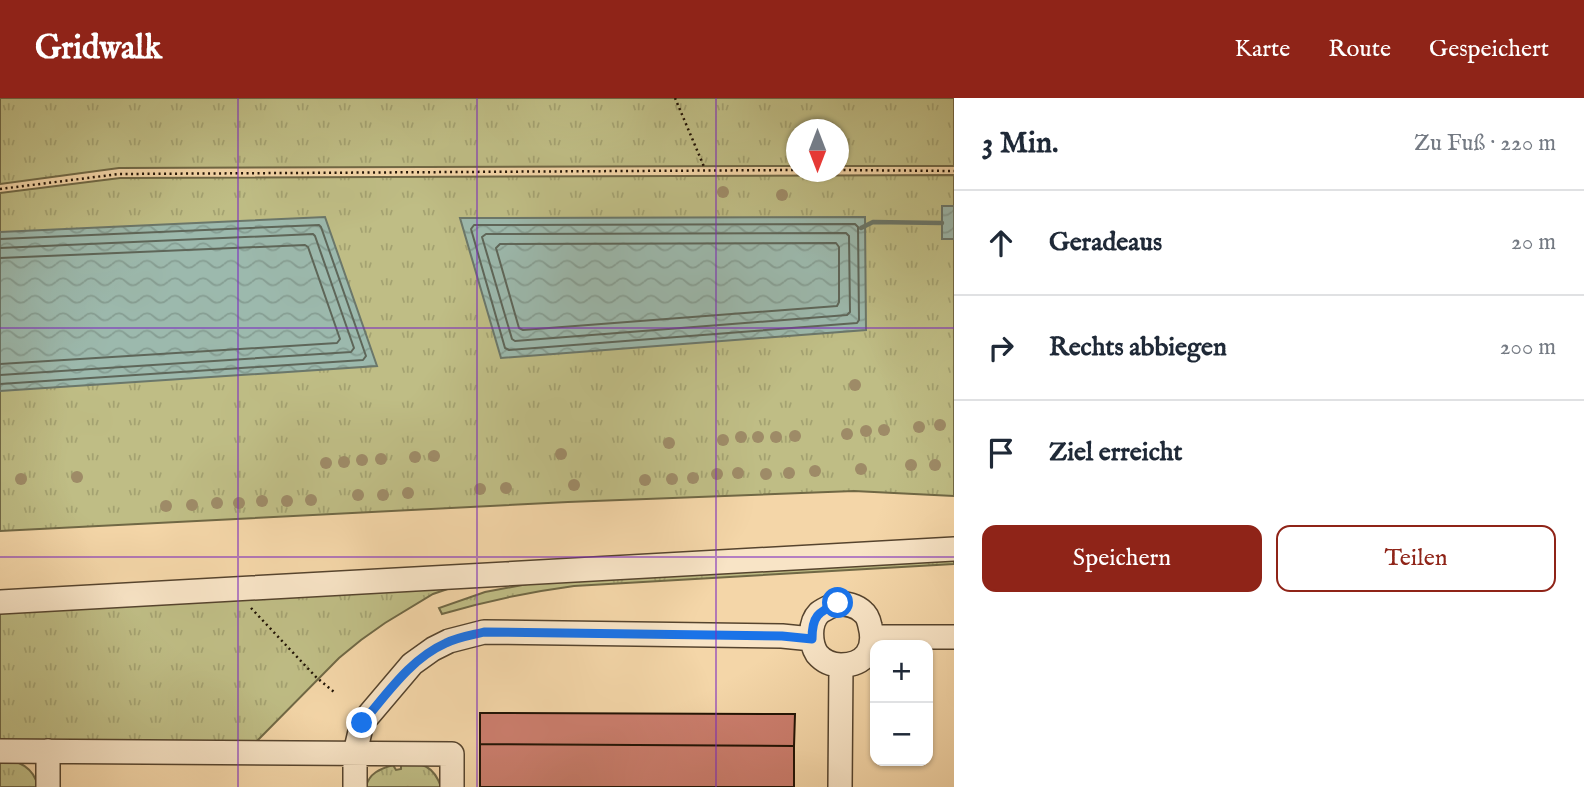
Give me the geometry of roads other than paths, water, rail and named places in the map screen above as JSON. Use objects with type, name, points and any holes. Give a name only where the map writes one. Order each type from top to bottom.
[{"type":"lane","points":[[0,602],[954,549]]},
{"type":"lane","points":[[838,603],[850,604],[864,613],[873,637],[871,648],[864,657],[849,665],[834,665],[824,661],[817,654],[812,639],[814,620],[824,609],[838,603]]},
{"type":"lane","points":[[355,787],[355,753],[362,723],[412,664],[449,641],[484,632],[812,639]]},
{"type":"lane","points":[[873,637],[954,637]]},
{"type":"lane","points":[[841,665],[841,787]]},
{"type":"lane","points":[[0,751],[452,754],[452,787]]},
{"type":"lane","points":[[48,751],[48,787]]},
{"type":"water","points":[[942,206],[954,206],[954,239],[942,239]]},
{"type":"water","points":[[325,217],[377,366],[0,391],[0,232]]},
{"type":"water","points":[[865,217],[866,330],[501,358],[460,218]]},
{"type":"waterway","points":[[861,228],[873,222],[942,223]]}]
